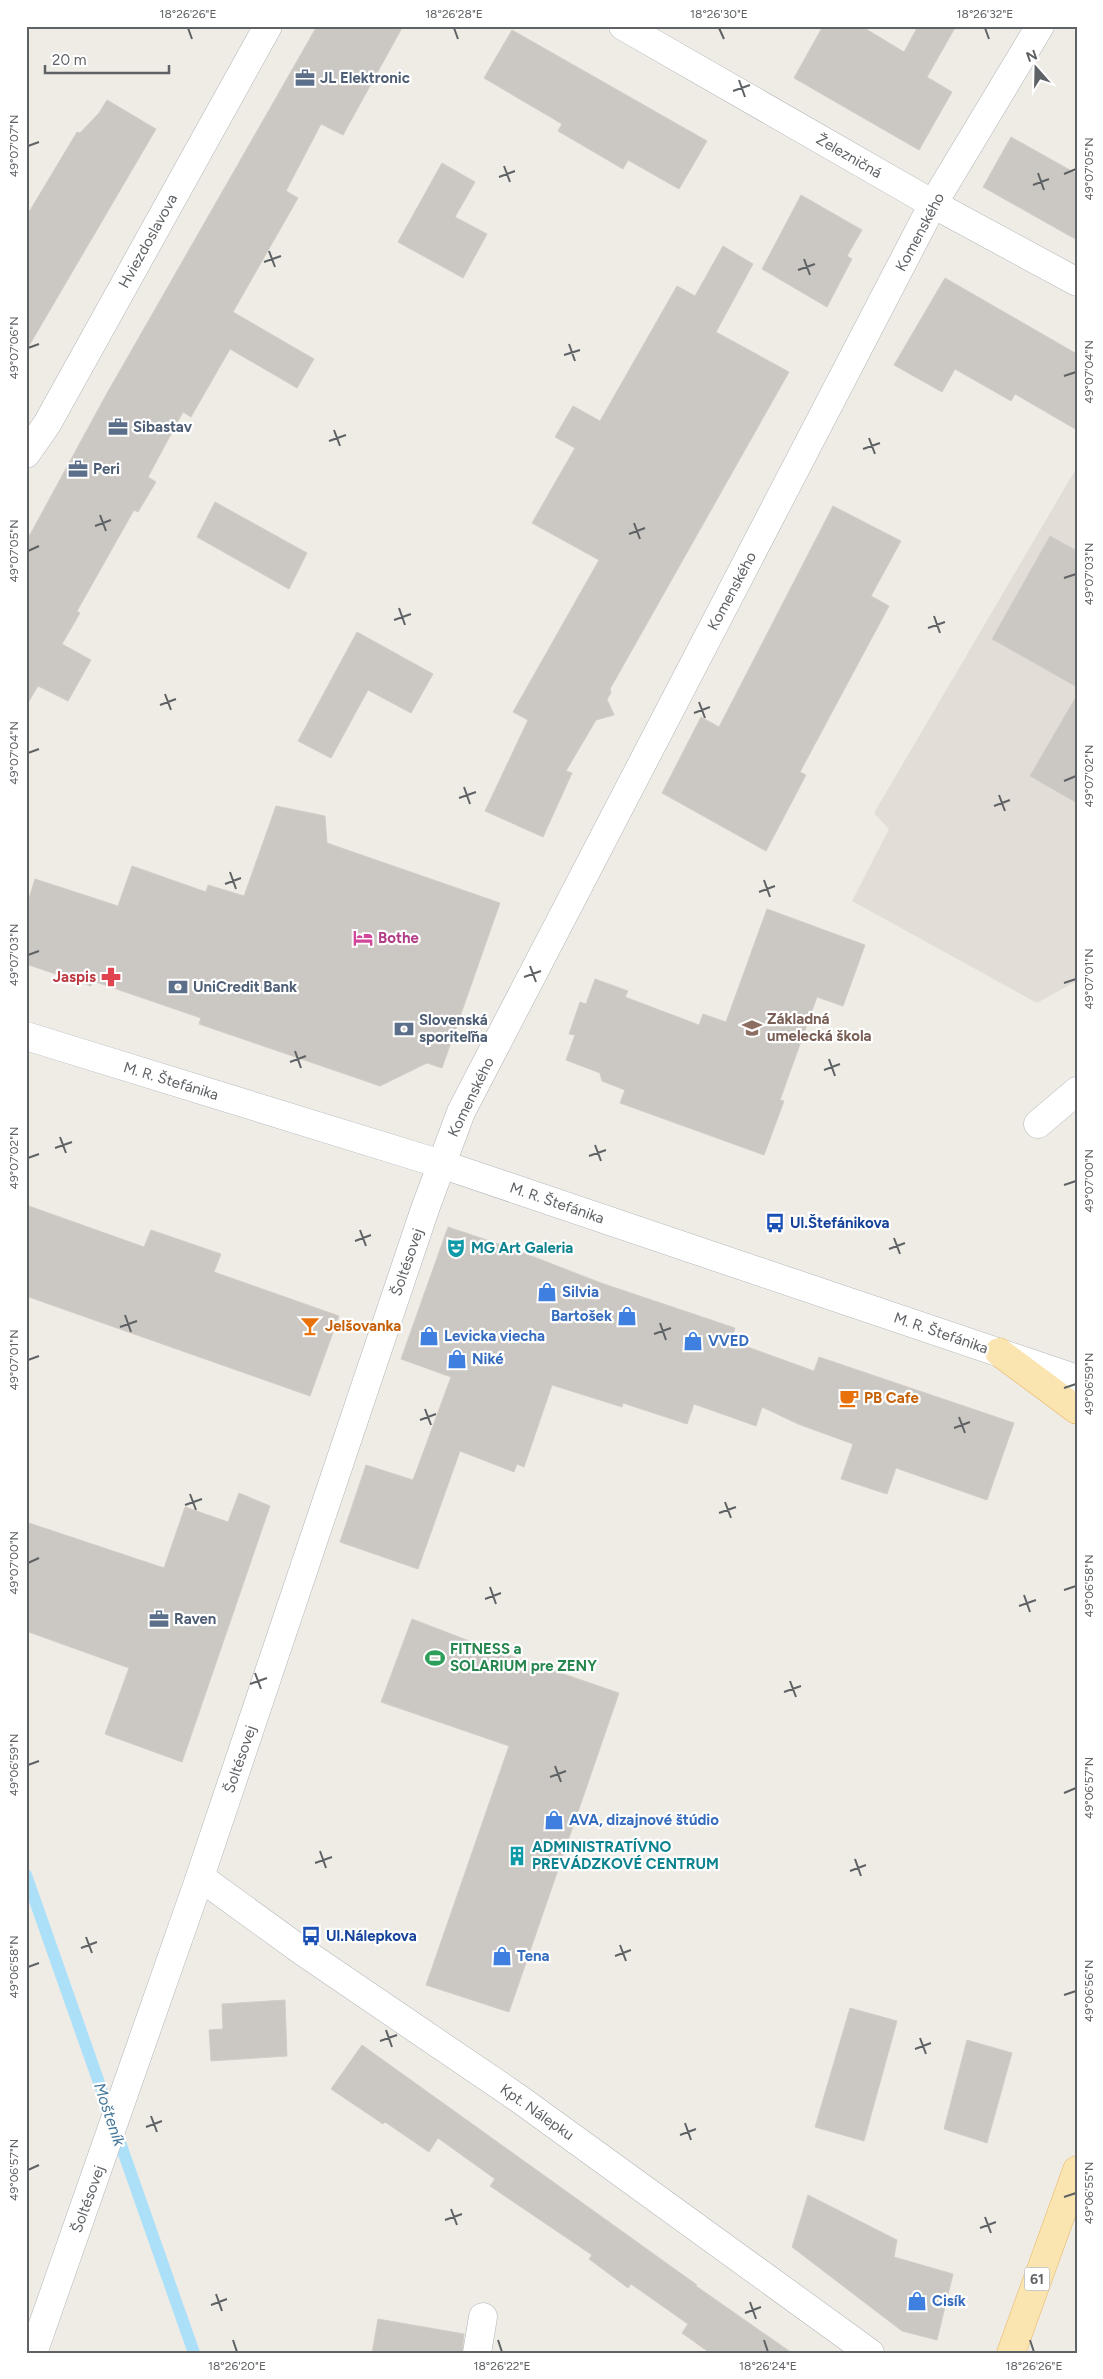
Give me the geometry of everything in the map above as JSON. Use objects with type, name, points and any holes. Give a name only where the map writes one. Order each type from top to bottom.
[{"type":"main road","points":[[998,1352],[1077,1410]]},
{"type":"main road","name":"61","points":[[1011,2353],[1077,2170]]},
{"type":"street","name":"Hviezdoslavova","points":[[26,454],[46,424],[268,26]]},
{"type":"street","name":"Železničná","points":[[623,26],[934,204],[1077,282]]},
{"type":"street","name":"Komenského","points":[[440,1164],[461,1112],[934,204],[1040,26]]},
{"type":"street","name":"M. R. Štefánika","points":[[29,1038],[440,1164],[1077,1379]]},
{"type":"street","points":[[1038,1124],[1077,1091]]},
{"type":"street","name":"Šoltésovej","points":[[33,2353],[106,2150],[200,1877],[440,1164]]},
{"type":"street","name":"Kpt. Nálepku","points":[[200,1877],[302,1950],[518,2098],[870,2353]]},
{"type":"street","points":[[478,2353],[483,2317]]},
{"type":"shaded area","points":[[1077,467],[1077,981],[1037,1003],[852,901],[889,829],[874,813]]},
{"type":"building","points":[[317,26],[403,26],[343,135],[321,124],[286,191],[298,198],[233,312],[314,359],[297,388],[230,349],[191,417],[183,412],[148,477],[156,482],[138,512],[134,510],[77,611],[80,613],[62,644],[91,660],[68,701],[38,686],[26,706],[26,542],[106,395]]},
{"type":"building","points":[[823,26],[861,26],[904,52],[918,26],[956,26],[927,77],[952,92],[919,150],[794,78]]},
{"type":"building","points":[[512,30],[707,141],[679,189],[628,160],[623,169],[558,131],[562,124],[484,78]]},
{"type":"building","points":[[107,100],[156,129],[26,351],[26,217],[77,132],[80,133],[99,113]]},
{"type":"building","points":[[1011,137],[1077,174],[1077,240],[983,187]]},
{"type":"building","points":[[442,163],[475,182],[455,217],[487,234],[463,278],[398,242]]},
{"type":"building","points":[[801,195],[862,230],[847,256],[852,259],[827,307],[762,269]]},
{"type":"building","points":[[723,246],[753,264],[716,332],[789,372],[610,689],[611,693],[607,699],[614,715],[596,720],[566,771],[572,773],[543,837],[485,811],[528,720],[513,712],[599,560],[532,523],[575,448],[555,437],[573,406],[600,421],[677,286],[695,296]]},
{"type":"building","points":[[945,278],[1077,354],[1077,430],[1015,394],[1011,401],[955,369],[942,392],[894,365]]},
{"type":"building","points":[[215,502],[307,553],[289,589],[197,537]]},
{"type":"building","points":[[833,506],[901,541],[871,596],[889,606],[800,772],[806,775],[766,851],[662,793],[701,717],[719,727]]},
{"type":"building","points":[[1050,536],[1077,551],[1077,687],[992,639]]},
{"type":"building","points":[[357,632],[433,674],[411,713],[368,690],[331,758],[298,741]]},
{"type":"building","points":[[1077,695],[1077,803],[1030,776]]},
{"type":"building","points":[[276,806],[325,816],[327,843],[500,903],[442,1068],[427,1063],[380,1086],[199,1024],[201,1018],[93,981],[91,986],[26,964],[26,908],[35,879],[118,906],[132,866],[206,892],[208,885],[244,896]]},
{"type":"building","name":"Základná umelecká škola","points":[[767,909],[865,945],[843,1006],[817,997],[780,1100],[784,1101],[764,1155],[620,1103],[625,1090],[602,1081],[600,1073],[566,1060],[575,1035],[569,1034],[580,1002],[586,1004],[595,979],[628,991],[625,997],[699,1025],[703,1014],[726,1022]]},
{"type":"building","points":[[26,1205],[144,1247],[151,1230],[221,1254],[214,1272],[339,1316],[310,1396],[26,1296]]},
{"type":"building","points":[[448,1227],[511,1248],[601,1283],[735,1328],[731,1341],[814,1371],[819,1357],[1014,1423],[987,1500],[896,1468],[887,1494],[841,1479],[853,1444],[798,1424],[762,1407],[756,1426],[694,1404],[687,1424],[623,1403],[622,1407],[552,1385],[524,1467],[517,1464],[514,1472],[460,1451],[418,1569],[340,1542],[366,1465],[413,1480],[451,1377],[401,1359]]},
{"type":"building","points":[[239,1493],[270,1506],[182,1762],[105,1734],[129,1668],[26,1631],[26,1522],[164,1568],[185,1507],[228,1522]]},
{"type":"building","name":"ADMINISTRATÍVNO PREVÁDZKOVÉ CENTRUM","points":[[412,1619],[485,1647],[619,1693],[509,2012],[426,1985],[509,1746],[381,1702]]},
{"type":"building","points":[[285,2000],[287,2056],[211,2061],[209,2030],[223,2029],[222,2004]]},
{"type":"building","points":[[850,2008],[897,2021],[864,2141],[815,2127]]},
{"type":"building","points":[[967,2040],[1012,2053],[987,2143],[944,2129]]},
{"type":"building","points":[[362,2045],[792,2353],[710,2353],[682,2333],[688,2324],[631,2284],[628,2288],[589,2259],[592,2255],[490,2186],[495,2179],[438,2138],[429,2152],[331,2089]]},
{"type":"building","points":[[808,2195],[897,2240],[894,2257],[953,2274],[937,2340],[902,2331],[792,2247]]},
{"type":"building","points":[[378,2319],[464,2334],[462,2353],[372,2353]]},
{"type":"waterway","name":"Mošteník","points":[[26,1875],[194,2353]]},
{"type":"place","name":"JL Elektronic","points":[[305,78]]},
{"type":"place","name":"Sibastav","points":[[118,427]]},
{"type":"place","name":"Peri","points":[[78,469]]},
{"type":"place","name":"Bothe","points":[[363,938]]},
{"type":"place","name":"Jaspis","points":[[111,977]]},
{"type":"place","name":"UniCredit Bank","points":[[178,987]]},
{"type":"place","name":"Základná umelecká škola","points":[[752,1028]]},
{"type":"place","name":"Slovenská sporiteľňa","points":[[404,1029]]},
{"type":"place","name":"Ul.Štefánikova","points":[[775,1223]]},
{"type":"place","name":"MG Art Galeria","points":[[456,1248]]},
{"type":"place","name":"Silvia","points":[[547,1292]]},
{"type":"place","name":"Bartošek","points":[[627,1316]]},
{"type":"place","name":"Jelšovanka","points":[[310,1326]]},
{"type":"place","name":"Levicka viecha","points":[[429,1336]]},
{"type":"place","name":"VVED","points":[[693,1341]]},
{"type":"place","name":"Niké","points":[[457,1359]]},
{"type":"place","name":"PB Cafe","points":[[849,1398]]},
{"type":"place","name":"Raven","points":[[159,1619]]},
{"type":"place","name":"FITNESS a SOLARIUM pre ZENY","points":[[435,1658]]},
{"type":"place","name":"AVA, dizajnové štúdio","points":[[554,1820]]},
{"type":"place","name":"ADMINISTRATÍVNO PREVÁDZKOVÉ CENTRUM","points":[[517,1856]]},
{"type":"place","name":"Ul.Nálepkova","points":[[311,1936]]},
{"type":"place","name":"Tena","points":[[502,1956]]},
{"type":"place","name":"Cisík","points":[[917,2301]]}]
